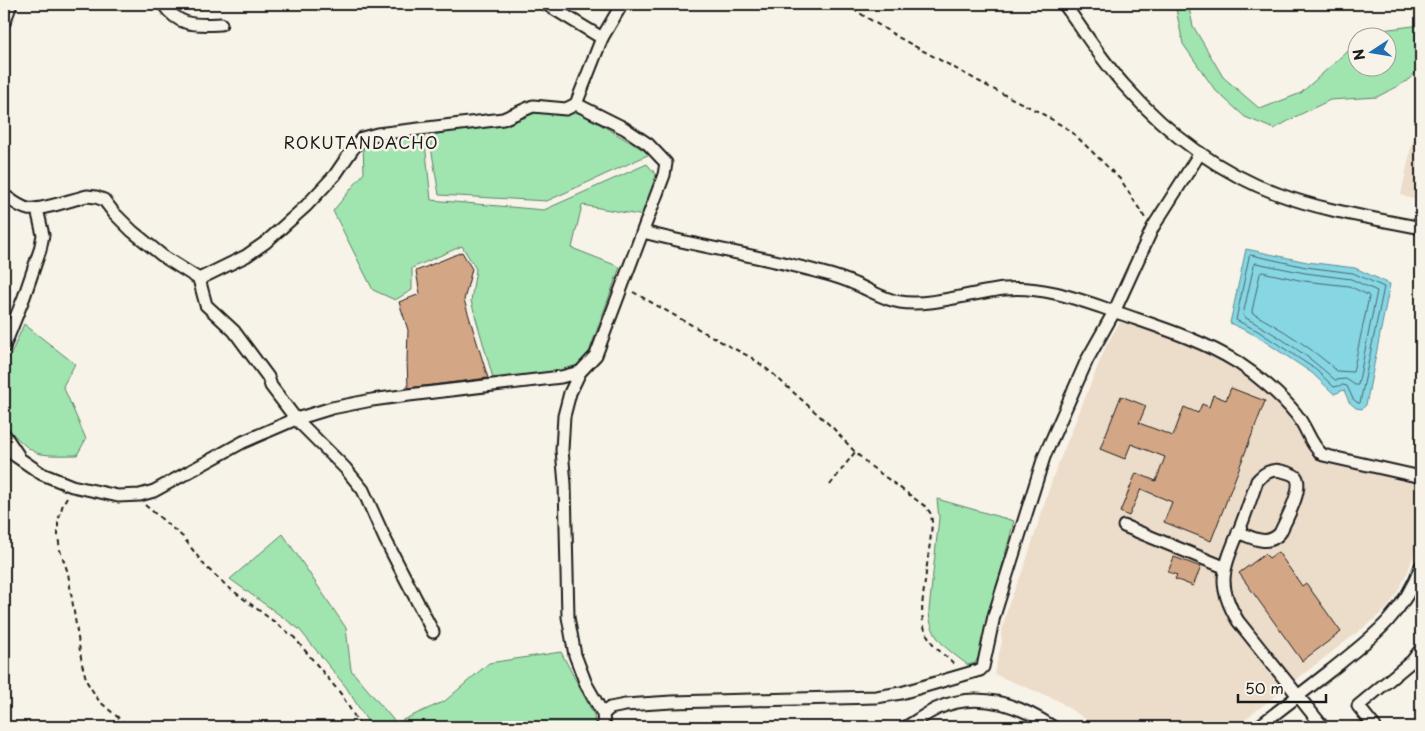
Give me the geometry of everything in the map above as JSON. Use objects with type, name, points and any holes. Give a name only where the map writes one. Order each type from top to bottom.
[{"type":"street","points":[[4,23],[11,4]]},
{"type":"street","points":[[163,4],[170,13],[186,23],[196,25],[221,24]]},
{"type":"street","points":[[546,4],[602,38]]},
{"type":"street","points":[[199,279],[246,256],[285,226],[335,176],[362,138],[377,134],[503,119],[532,106],[566,109],[576,104],[602,38],[622,4]]},
{"type":"street","points":[[1064,4],[1124,85],[1182,141],[1226,171],[1278,194],[1330,209],[1421,228]]},
{"type":"street","points":[[576,104],[624,128],[648,144],[666,163],[664,175],[596,356],[580,372],[570,393],[564,416],[562,450],[566,494],[568,617],[575,655],[586,684],[603,714],[604,727]]},
{"type":"street","points":[[603,714],[610,708],[634,704],[876,697],[901,693],[980,670],[983,667],[994,616],[1044,457],[1087,360],[1114,312],[1153,227],[1200,153]]},
{"type":"street","points":[[4,195],[28,209],[37,209],[87,196],[104,200],[114,214],[132,232],[164,258],[199,279],[206,305],[234,331],[296,419],[345,468],[363,490],[385,539],[434,632]]},
{"type":"street","points":[[4,347],[40,250],[43,235],[37,209]]},
{"type":"street","points":[[642,232],[779,261],[821,272],[853,283],[885,298],[900,302],[926,302],[1006,289],[1020,289],[1055,294],[1114,312],[1186,336],[1238,363],[1270,388],[1297,415],[1314,446],[1323,455],[1421,477]]},
{"type":"street","points":[[4,448],[42,474],[72,486],[118,496],[140,495],[154,491],[244,442],[296,419],[332,408],[372,400],[561,377],[580,372]]},
{"type":"street","points":[[4,434],[18,455],[18,459]]},
{"type":"street","points":[[1238,532],[1259,541],[1277,538],[1296,498],[1297,478],[1278,470],[1273,470],[1257,481],[1224,567],[1223,578],[1228,602],[1238,621],[1324,727]]},
{"type":"street","points":[[1124,526],[1224,567]]},
{"type":"street","points":[[1258,727],[1379,631],[1408,594],[1421,566]]},
{"type":"street","points":[[1375,727],[1358,706],[1412,660],[1421,649]]},
{"type":"street","points":[[906,727],[936,709],[957,702],[976,700],[994,701],[1013,706],[1035,715],[1054,727]]},
{"type":"path","points":[[845,4],[921,50],[1041,113],[1071,131],[1121,180],[1141,214],[1153,227]]},
{"type":"path","points":[[622,286],[752,358],[772,372],[833,428],[869,465],[920,501],[931,514],[932,529],[924,590],[923,620],[925,630],[938,650],[966,674]]},
{"type":"path","points":[[830,485],[855,452]]},
{"type":"path","points":[[72,486],[63,504],[58,521],[58,536],[60,550],[68,574],[82,664],[88,682],[98,701],[129,727]]},
{"type":"path","points":[[140,495],[144,503],[184,537],[205,566],[228,587],[293,636],[341,694],[360,727]]},
{"type":"shaded area","points":[[1421,117],[1421,202],[1401,195],[1417,120]]},
{"type":"shaded area","points":[[1120,322],[1172,335],[1218,355],[1280,402],[1297,421],[1311,447],[1321,460],[1421,483],[1421,524],[1417,544],[1408,571],[1387,608],[1235,727],[1097,727],[1057,700],[994,674],[1009,603],[1024,568],[1053,477],[1106,346]]},
{"type":"green space","points":[[1175,4],[1188,4],[1193,26],[1223,77],[1260,109],[1301,93],[1348,52],[1348,78],[1398,78],[1398,28],[1421,25],[1421,68],[1407,81],[1377,97],[1330,100],[1274,129],[1245,117],[1215,90],[1183,44]]},
{"type":"green space","points":[[576,110],[650,154],[547,201],[439,195],[429,135],[506,123],[531,111]]},
{"type":"green space","points":[[424,133],[431,200],[544,210],[647,164],[659,178],[644,216],[582,205],[572,248],[620,267],[589,352],[571,374],[493,378],[471,301],[476,269],[462,246],[412,268],[412,290],[395,300],[373,290],[333,211],[364,173],[363,144]]},
{"type":"green space","points":[[24,324],[75,364],[63,386],[86,439],[77,455],[36,453],[20,441],[4,421],[4,370]]},
{"type":"green space","points":[[937,499],[1014,521],[978,658],[975,663],[968,665],[941,642],[936,636],[930,620],[929,610],[939,518]]},
{"type":"green space","points":[[283,534],[346,628],[351,670],[396,723],[445,701],[489,663],[561,652],[594,715],[595,727],[371,727],[346,687],[299,629],[230,579]]},
{"type":"water","points":[[1246,249],[1307,262],[1355,268],[1390,284],[1366,405],[1362,409],[1356,408],[1349,402],[1344,390],[1334,394],[1312,373],[1255,335],[1230,323]]},
{"type":"building","points":[[462,252],[472,269],[464,300],[488,378],[408,388],[408,330],[399,302],[420,294],[416,271]]},
{"type":"building","points":[[1231,388],[1265,401],[1211,541],[1164,522],[1172,502],[1141,489],[1129,516],[1120,512],[1136,473],[1156,481],[1165,457],[1131,444],[1125,459],[1100,449],[1121,396],[1146,406],[1139,423],[1173,436],[1184,407],[1198,413],[1202,404],[1209,407],[1213,395],[1226,400]]},
{"type":"building","points":[[1278,552],[1302,586],[1306,583],[1341,632],[1302,661],[1239,573],[1265,554],[1269,558]]},
{"type":"building","points":[[1174,557],[1201,567],[1193,586],[1175,579],[1177,575],[1168,572]]},
{"type":"district","name":"ROKUTANDACHO","points":[[361,143]]}]
